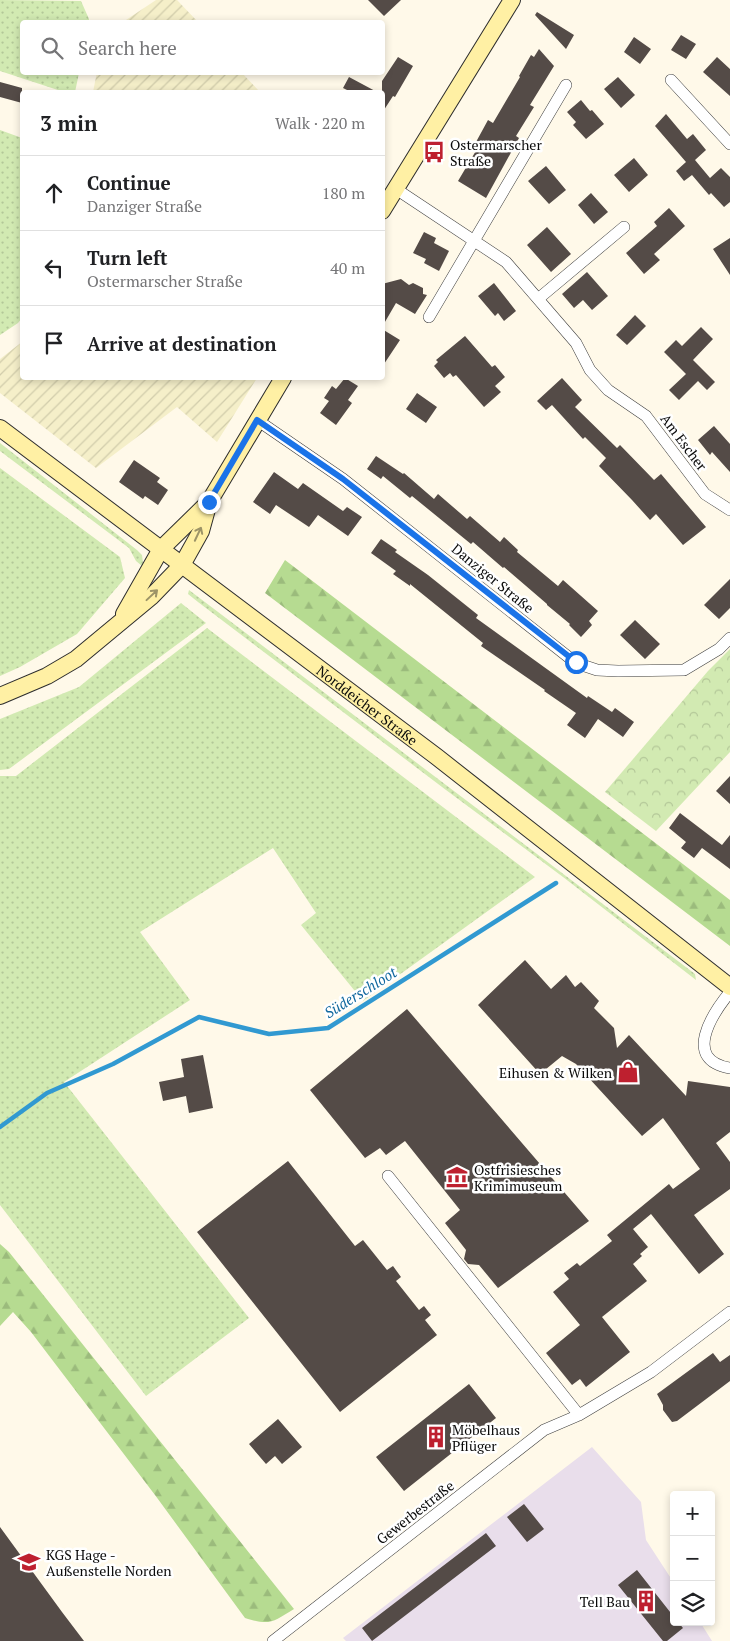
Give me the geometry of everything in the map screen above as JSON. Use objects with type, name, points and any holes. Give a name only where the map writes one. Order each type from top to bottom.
[{"type":"main road","points":[[385,207],[512,0]]},
{"type":"main road","points":[[0,696],[47,676],[76,658],[152,596],[182,565],[200,531],[209,502],[282,380]]},
{"type":"main road","name":"Norddeicher Straße","points":[[0,428],[437,757],[730,987]]},
{"type":"main road","points":[[119,622],[161,549],[209,502]]},
{"type":"street","points":[[670,80],[730,144]]},
{"type":"street","points":[[429,317],[566,86]]},
{"type":"street","name":"Am Escher","points":[[396,189],[506,262],[576,343],[590,370],[608,390],[646,416],[705,494],[730,510]]},
{"type":"street","points":[[538,299],[624,227]]},
{"type":"street","name":"Danziger Straße","points":[[257,420],[366,496],[576,662],[597,670],[684,670],[719,649],[730,638]]},
{"type":"street","points":[[730,992],[708,1023],[703,1038],[706,1053],[714,1063],[730,1068]]},
{"type":"street","points":[[388,1176],[579,1415]]},
{"type":"street","name":"Gewerbestraße","points":[[274,1641],[544,1430],[579,1415],[651,1372],[730,1312]]},
{"type":"shaded area","points":[[156,0],[177,0],[196,20],[126,20]]},
{"type":"shaded area","points":[[96,75],[244,75],[258,90],[93,90]]},
{"type":"shaded area","points":[[20,344],[20,380],[256,380],[217,442],[177,407],[96,468],[0,393],[0,359]]},
{"type":"shaded area","points":[[592,1447],[641,1502],[646,1540],[670,1577],[670,1626],[703,1626],[712,1641],[346,1641],[343,1638]]},
{"type":"green space","points":[[0,0],[81,1],[89,20],[20,20],[20,75],[79,75],[75,90],[58,90],[0,71]]},
{"type":"green space","points":[[0,130],[20,137],[20,320],[0,335]]},
{"type":"green space","points":[[0,443],[137,550],[142,555],[142,566],[136,561],[129,548],[0,451]]},
{"type":"green space","points":[[0,468],[120,557],[125,578],[77,634],[20,667],[0,676]]},
{"type":"green space","points":[[285,560],[730,900],[730,946],[265,593]]},
{"type":"green space","points":[[189,590],[695,974],[696,980],[563,877],[198,602],[188,594]]},
{"type":"green space","points":[[181,603],[206,623],[9,769],[0,770],[0,719],[79,687]]},
{"type":"green space","points":[[207,628],[535,877],[363,1001],[301,925],[316,913],[273,848],[140,932],[190,1000],[64,1082],[249,1318],[146,1396],[0,1205],[0,776],[16,776]]},
{"type":"green space","points":[[730,649],[730,752],[656,831],[605,792],[708,671]]},
{"type":"green space","points":[[0,1244],[9,1252],[294,1609],[276,1620],[266,1622],[245,1618],[155,1495],[31,1332],[13,1312],[0,1326]]},
{"type":"building","points":[[368,0],[401,0],[384,16]]},
{"type":"building","points":[[537,12],[574,35],[566,49],[535,15]]},
{"type":"building","points":[[681,35],[696,44],[686,59],[671,50]]},
{"type":"building","points":[[634,37],[651,49],[640,64],[624,52]]},
{"type":"building","points":[[539,49],[554,66],[530,105],[534,107],[516,136],[519,138],[486,198],[458,181],[480,144],[476,142],[488,120],[493,123],[531,55],[534,57]]},
{"type":"building","points":[[398,57],[413,66],[395,97],[393,96],[385,108],[385,90],[382,90],[382,81]]},
{"type":"building","points":[[717,57],[730,69],[730,96],[703,72]]},
{"type":"building","points":[[349,77],[373,90],[347,90],[343,88]]},
{"type":"building","points":[[618,77],[635,95],[621,108],[604,89]]},
{"type":"building","points":[[0,82],[22,88],[20,90],[20,102],[0,97]]},
{"type":"building","points":[[581,100],[604,124],[586,139],[573,125],[576,122],[567,112]]},
{"type":"building","points":[[666,114],[687,139],[693,134],[706,150],[695,160],[710,178],[721,168],[730,177],[730,202],[724,207],[711,193],[709,195],[692,175],[684,181],[676,171],[686,162],[655,126]]},
{"type":"building","points":[[634,158],[648,175],[629,192],[614,175]]},
{"type":"building","points":[[546,166],[566,190],[549,204],[528,181]]},
{"type":"building","points":[[591,193],[608,212],[594,224],[578,205]]},
{"type":"building","points":[[669,208],[685,226],[654,254],[660,260],[644,274],[626,253],[657,226],[654,222]]},
{"type":"building","points":[[547,227],[571,254],[551,272],[527,245]]},
{"type":"building","points":[[424,232],[436,238],[434,243],[449,251],[439,271],[424,263],[426,259],[413,253]]},
{"type":"building","points":[[730,238],[730,275],[713,249]]},
{"type":"building","points":[[587,272],[608,296],[592,310],[583,300],[574,308],[562,294]]},
{"type":"building","points":[[401,279],[409,285],[413,283],[423,288],[423,294],[427,295],[415,314],[396,303],[385,322],[385,283]]},
{"type":"building","points":[[494,283],[516,311],[504,321],[498,313],[495,316],[478,296]]},
{"type":"building","points":[[635,315],[646,326],[627,345],[616,335]]},
{"type":"building","points":[[701,327],[713,339],[693,360],[715,382],[707,390],[698,381],[679,400],[669,390],[686,374],[664,352],[676,340],[682,346]]},
{"type":"building","points":[[385,331],[400,340],[385,362]]},
{"type":"building","points":[[465,336],[492,367],[495,365],[505,377],[495,386],[501,392],[484,407],[456,375],[453,377],[450,373],[444,378],[434,366],[438,362],[436,360]]},
{"type":"building","points":[[562,378],[582,400],[575,407],[617,448],[620,445],[654,480],[661,474],[706,527],[683,545],[656,514],[650,520],[599,466],[606,458],[585,437],[583,439],[552,405],[546,410],[537,401]]},
{"type":"building","points":[[343,380],[348,380],[358,386],[348,400],[352,403],[336,425],[320,413],[329,401],[324,398],[332,386],[336,389]]},
{"type":"building","points":[[417,393],[437,407],[426,423],[406,409]]},
{"type":"building","points":[[714,426],[730,444],[730,472],[712,452],[710,455],[698,440]]},
{"type":"building","points":[[376,456],[404,473],[434,499],[438,494],[467,519],[470,516],[500,542],[504,537],[518,550],[517,552],[558,586],[563,580],[598,611],[589,621],[592,625],[581,637],[570,624],[473,542],[471,544],[412,496],[410,498],[383,476],[381,479],[367,469]]},
{"type":"building","points":[[134,460],[160,478],[157,482],[168,490],[158,505],[145,496],[143,499],[119,482]]},
{"type":"building","points":[[274,472],[298,489],[303,483],[343,511],[347,507],[362,517],[348,536],[318,515],[309,527],[276,505],[270,514],[253,502]]},
{"type":"building","points":[[381,539],[397,550],[395,552],[428,575],[478,615],[476,618],[587,698],[588,696],[612,712],[615,708],[634,722],[623,737],[598,719],[585,738],[567,725],[576,713],[481,646],[483,643],[410,584],[410,586],[393,574],[396,571],[371,553]]},
{"type":"building","points":[[730,579],[730,608],[719,619],[704,605]]},
{"type":"building","points":[[635,620],[660,644],[645,659],[620,635]]},
{"type":"building","points":[[730,776],[730,804],[716,791]]},
{"type":"building","points":[[680,813],[722,845],[730,835],[730,869],[702,848],[694,858],[681,848],[686,842],[669,828]]},
{"type":"building","points":[[525,960],[551,989],[566,975],[575,987],[581,982],[599,1001],[594,1008],[614,1028],[617,1048],[629,1035],[686,1096],[688,1081],[730,1087],[730,1132],[716,1143],[730,1162],[730,1189],[694,1215],[724,1254],[699,1274],[651,1214],[633,1229],[648,1247],[633,1264],[647,1281],[602,1317],[630,1352],[586,1387],[580,1379],[572,1385],[546,1353],[580,1325],[553,1292],[569,1279],[564,1273],[577,1263],[580,1266],[612,1241],[607,1235],[669,1184],[673,1189],[700,1169],[663,1118],[642,1136],[576,1064],[562,1056],[540,1074],[478,1005]]},
{"type":"building","points":[[407,1009],[589,1221],[498,1288],[479,1265],[468,1264],[464,1259],[466,1250],[445,1223],[460,1210],[405,1141],[386,1155],[380,1148],[365,1158],[310,1090]]},
{"type":"building","points":[[203,1055],[213,1108],[189,1113],[186,1096],[163,1101],[159,1082],[184,1077],[181,1059]]},
{"type":"building","points":[[288,1161],[355,1246],[363,1240],[387,1270],[393,1266],[401,1277],[396,1281],[419,1310],[424,1306],[431,1315],[425,1320],[437,1335],[340,1412],[197,1232]]},
{"type":"building","points":[[713,1353],[720,1362],[730,1355],[730,1381],[677,1421],[672,1422],[663,1410],[663,1405],[657,1394]]},
{"type":"building","name":"Möbelhaus Pflüger","points":[[469,1384],[496,1418],[404,1491],[376,1457]]},
{"type":"building","points":[[278,1419],[302,1447],[282,1464],[275,1456],[266,1464],[249,1444]]},
{"type":"building","points":[[524,1504],[544,1529],[527,1542],[507,1517]]},
{"type":"building","points":[[0,1527],[62,1612],[84,1641],[0,1641]]},
{"type":"building","points":[[486,1533],[496,1546],[372,1641],[362,1628]]},
{"type":"building","name":"Tell Bau","points":[[637,1570],[670,1612],[670,1626],[681,1626],[683,1628],[667,1641],[663,1641],[618,1585]]},
{"type":"waterway","name":"Süderschloot","points":[[0,1127],[47,1093],[113,1064],[199,1017],[269,1034],[328,1028],[556,883]]},
{"type":"place","name":"Ostermarscher Straße","points":[[434,152]]},
{"type":"place","name":"Eihusen & Wilken","points":[[628,1072]]},
{"type":"place","name":"Ostfrisiesches Krimimuseum","points":[[457,1177]]},
{"type":"place","name":"Möbelhaus Pflüger","points":[[436,1437]]},
{"type":"place","name":"KGS Hage - Außenstelle Norden","points":[[29,1562]]},
{"type":"place","name":"Tell Bau","points":[[646,1601]]},
{"type":"route","points":[[209,502],[257,420],[343,479],[576,662]]}]
